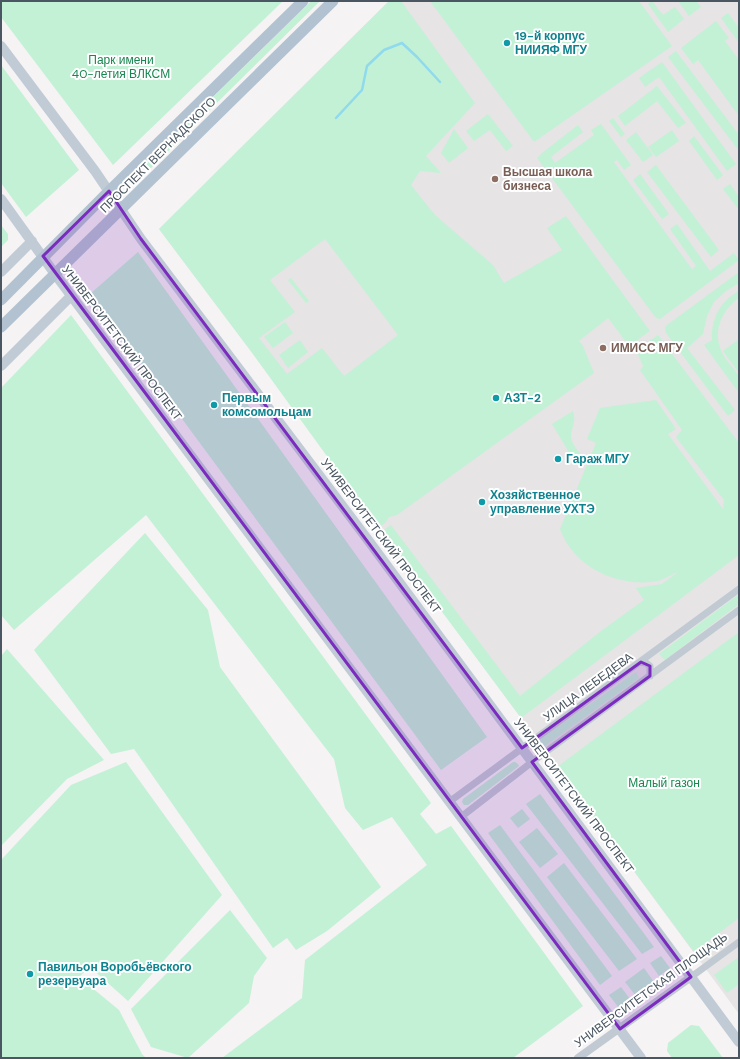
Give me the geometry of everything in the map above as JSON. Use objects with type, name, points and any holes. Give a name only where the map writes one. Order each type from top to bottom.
[{"type":"main road","name":"ПРОСПЕКТ ВЕРНАДСКОГО","points":[[1,300],[43,256],[303,1]]},
{"type":"main road","name":"ПРОСПЕКТ ВЕРНАДСКОГО","points":[[1,327],[122,210],[333,1]]},
{"type":"main road","name":"УНИВЕРСИТЕТСКИЙ ПРОСПЕКТ","points":[[1,46],[109,191],[141,238],[371,544],[739,1042]]},
{"type":"main road","name":"УНИВЕРСИТЕТСКИЙ ПРОСПЕКТ","points":[[1,199],[71,296],[641,1058]]},
{"type":"main road","points":[[1,272],[32,241]]},
{"type":"main road","points":[[1,366],[71,296]]},
{"type":"street","name":"УЛИЦА ЛЕБЕДЕВА","points":[[449,802],[739,589]]},
{"type":"street","points":[[461,817],[532,762],[739,610]]},
{"type":"street","points":[[641,662],[650,666],[650,676]]},
{"type":"street","name":"УНИВЕРСИТЕТСКАЯ ПЛОЩАДЬ","points":[[578,1058],[739,942]]},
{"type":"highlighted area","points":[[109,191],[141,239],[522,748],[641,662],[650,666],[650,676],[532,762],[691,977],[620,1029],[43,256]]},
{"type":"shaded area","points":[[389,1],[739,1],[739,1014],[253,354],[159,229]]},
{"type":"green space","name":"Парк имени 40-летия ВЛКСМ","points":[[1,1],[283,1],[113,165],[1,17]]},
{"type":"green space","points":[[311,1],[320,1],[151,168],[146,167],[146,163]]},
{"type":"green space","points":[[389,1],[401,1],[475,103],[426,156],[441,173],[420,171],[411,185],[435,215],[493,265],[504,283],[562,250],[547,228],[566,216],[650,331],[629,346],[608,318],[579,341],[583,346],[594,373],[397,515],[389,517],[379,528],[253,354],[159,229]],"holes":[[[325,239],[398,335],[344,376],[322,348],[287,374],[259,338],[295,312],[270,280]]]},
{"type":"green space","points":[[430,1],[639,1],[672,46],[534,142]]},
{"type":"green space","points":[[652,1],[663,15],[675,7],[684,19],[668,32],[648,4]]},
{"type":"green space","points":[[678,1],[696,1],[701,7],[689,16]]},
{"type":"green space","points":[[728,13],[739,28],[739,43],[721,18]]},
{"type":"green space","points":[[716,21],[729,38],[725,41],[739,60],[739,116],[698,60],[693,64],[681,48]]},
{"type":"green space","points":[[676,51],[739,135],[739,151],[668,57]]},
{"type":"green space","points":[[662,62],[736,164],[727,171],[659,77],[645,87],[639,78]]},
{"type":"green space","points":[[1,65],[79,170],[26,217],[1,183]]},
{"type":"green space","points":[[657,86],[686,123],[678,128],[657,101],[625,126],[618,116]]},
{"type":"green space","points":[[488,114],[513,146],[506,151],[490,130],[474,141],[466,131]]},
{"type":"green space","points":[[613,118],[625,134],[621,137],[609,121]]},
{"type":"green space","points":[[601,124],[631,165],[624,170],[617,160],[614,162],[692,269],[696,266],[670,229],[677,224],[710,271],[734,253],[739,260],[660,319],[656,318],[537,158],[578,125],[583,132],[551,157],[555,163],[594,135],[591,130]]},
{"type":"green space","points":[[454,129],[468,148],[449,163],[441,153]]},
{"type":"green space","points":[[672,130],[679,141],[656,157],[648,147]]},
{"type":"green space","points":[[636,132],[653,155],[643,162],[626,140]]},
{"type":"green space","points":[[694,136],[723,175],[717,180],[689,141]]},
{"type":"green space","points":[[656,165],[719,250],[711,257],[647,172]]},
{"type":"green space","points":[[640,174],[669,214],[662,219],[633,180]]},
{"type":"green space","points":[[730,184],[739,197],[739,210],[723,189]]},
{"type":"green space","points":[[1,225],[8,234],[8,240],[1,247]]},
{"type":"green space","points":[[138,252],[487,737],[441,770],[90,294]]},
{"type":"green space","points":[[739,272],[739,283],[726,291],[714,302],[707,316],[703,334],[687,348],[735,410],[728,416],[666,333],[665,328]]},
{"type":"green space","points":[[291,278],[309,301],[306,303],[288,280]]},
{"type":"green space","points":[[739,291],[739,298],[732,303],[722,317],[718,332],[718,340],[720,348],[726,359],[739,377],[739,393],[704,345],[712,340],[713,325],[718,311],[732,295]]},
{"type":"green space","points":[[71,315],[431,803],[420,814],[436,834],[451,826],[583,1006],[513,1058],[222,1058],[302,998],[305,960],[427,865],[392,817],[363,830],[345,808],[334,759],[146,515],[14,630],[1,615],[1,388]]},
{"type":"green space","points":[[285,322],[293,333],[273,348],[264,337]]},
{"type":"green space","points":[[658,335],[739,443],[739,555],[521,718],[382,531],[391,525],[520,696],[601,631],[644,600],[636,588],[662,584],[678,572],[658,581],[628,581],[614,578],[600,572],[576,555],[567,543],[560,529],[596,443],[587,439],[600,408],[656,400],[676,429],[668,434],[723,509],[724,500],[676,437],[682,430],[640,370],[643,366],[636,350]]},
{"type":"green space","points":[[739,339],[739,373],[723,351]]},
{"type":"green space","points":[[300,340],[308,352],[288,368],[279,355]]},
{"type":"green space","points":[[573,411],[574,422],[571,435],[574,446],[580,453],[576,464],[552,424]]},
{"type":"green space","points":[[145,533],[208,610],[220,667],[381,887],[327,931],[296,950],[287,938],[273,948],[134,749],[111,754],[34,650]]},
{"type":"green space","points":[[739,594],[739,604],[665,660],[659,654]]},
{"type":"green space","name":"Малый газон","points":[[739,632],[739,918],[694,952],[557,767]]},
{"type":"green space","points":[[7,649],[104,760],[67,779],[1,846],[1,656]]},
{"type":"green space","points":[[636,672],[639,678],[542,748],[537,744],[538,741]]},
{"type":"green space","points":[[126,762],[222,895],[128,1001],[90,967],[79,977],[119,1010],[142,1054],[146,1058],[1,1058],[1,860],[71,785]]},
{"type":"green space","points":[[513,762],[519,766],[468,805],[464,805],[462,802],[463,799]]},
{"type":"green space","points":[[540,794],[654,947],[642,954],[526,804]]},
{"type":"green space","points":[[522,809],[530,819],[518,828],[510,818]]},
{"type":"green space","points":[[500,825],[612,976],[600,985],[488,833]]},
{"type":"green space","points":[[537,828],[558,854],[540,868],[519,842]]},
{"type":"green space","points":[[564,863],[637,959],[619,971],[547,877]]},
{"type":"green space","points":[[230,910],[267,958],[254,976],[249,1003],[188,1058],[151,1047],[131,1009]]},
{"type":"green space","points":[[661,956],[670,968],[659,976],[650,963]]},
{"type":"green space","points":[[739,957],[739,984],[727,993],[714,975]]},
{"type":"green space","points":[[644,968],[654,982],[636,996],[625,982]]},
{"type":"green space","points":[[621,987],[630,999],[619,1008],[609,995]]},
{"type":"green space","points":[[691,1025],[699,1026],[723,1058],[672,1058],[667,1051],[668,1043]]},
{"type":"waterway","points":[[336,118],[362,90],[367,66],[384,50],[402,43],[440,82]]},
{"type":"place","name":"19-й корпус НИИЯФ МГУ","points":[[507,43]]},
{"type":"place","name":"Высшая школа бизнеса","points":[[495,179]]},
{"type":"place","name":"ИМИСС МГУ","points":[[603,348]]},
{"type":"place","name":"АЗТ-2","points":[[496,398]]},
{"type":"place","name":"Первым комсомольцам","points":[[214,405]]},
{"type":"place","name":"Гараж МГУ","points":[[558,459]]},
{"type":"place","name":"Хозяйственное управление УХТЭ","points":[[482,502]]},
{"type":"place","name":"Павильон Воробьёвского резервуара","points":[[30,974]]}]
